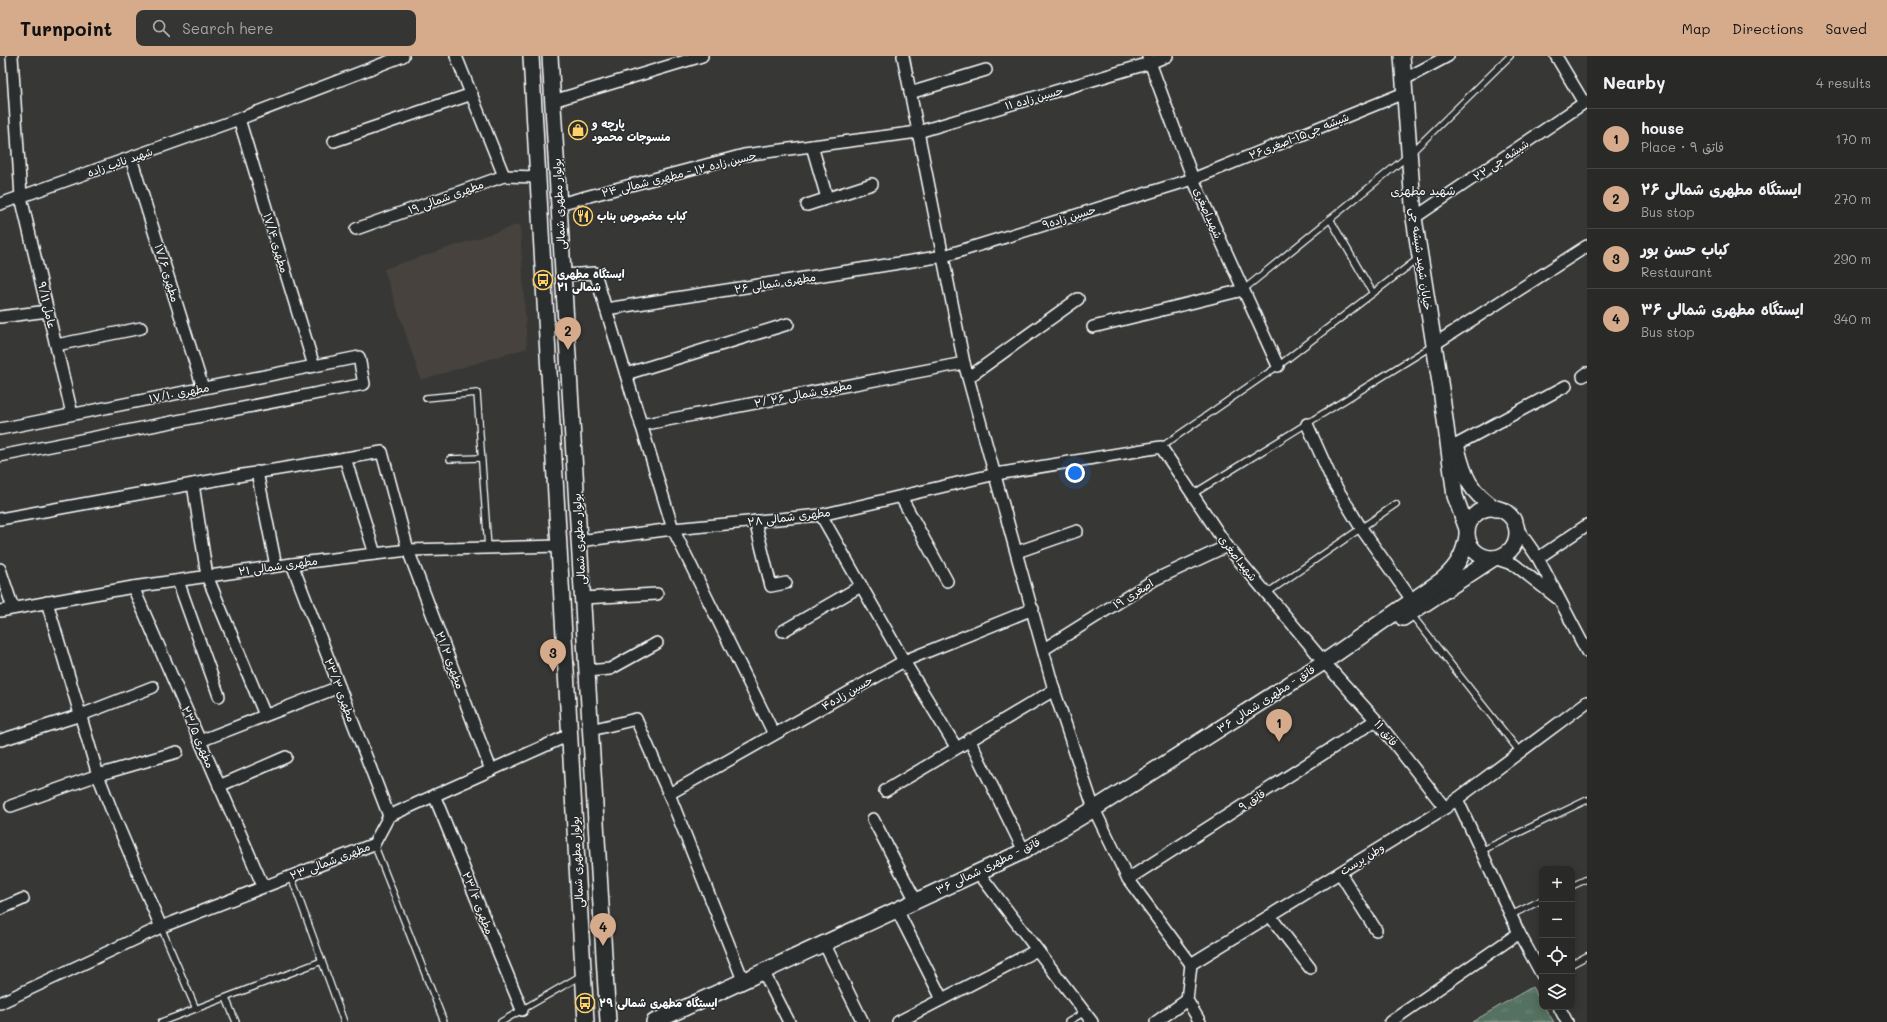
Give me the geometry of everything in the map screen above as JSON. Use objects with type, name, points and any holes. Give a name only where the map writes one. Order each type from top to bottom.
[{"type":"main road","name":"بولوار مطهری شمالی","points":[[531,56],[586,1022]]},
{"type":"main road","name":"بولوار مطهری شمالی","points":[[550,56],[608,1022]]},
{"type":"main road","name":"خیابان شهید شیشه چی","points":[[1402,56],[1414,218],[1441,389],[1455,496],[1467,533]]},
{"type":"main road","name":"خیابان شهید شیشه چی","points":[[1441,389],[1468,483],[1480,498],[1496,509]]},
{"type":"main road","points":[[1490,508],[1508,514],[1515,524],[1517,531],[1514,543],[1506,554],[1494,558],[1411,607],[1453,570],[1460,560],[1467,533],[1473,518],[1477,513],[1490,508]]},
{"type":"main road","points":[[1467,533],[1472,548],[1476,553],[1488,558],[1494,558]]},
{"type":"main road","name":"فاتق - مطهری شمالی ۳۶","points":[[654,1022],[1024,851],[1094,809],[1411,607]]},
{"type":"main road","points":[[578,886],[600,884]]},
{"type":"street","points":[[12,58],[23,56]]},
{"type":"street","name":"شهید نائب زاده","points":[[0,204],[239,119],[403,56]]},
{"type":"street","points":[[456,56],[504,176]]},
{"type":"street","points":[[553,100],[702,56]]},
{"type":"street","points":[[903,56],[944,256],[964,363],[996,474],[1054,690],[1094,809],[1128,879],[1191,964],[1187,1000],[1200,1022]]},
{"type":"street","name":"حسین زاده ۱۱","points":[[918,132],[1149,60],[1167,56]]},
{"type":"street","name":"شیشه چی۱۵-اصغری۲۶","points":[[1193,179],[1404,87],[1448,56]]},
{"type":"street","points":[[1556,56],[1586,102]]},
{"type":"street","name":"عامل ۹/۱۱","points":[[12,58],[21,197],[72,414]]},
{"type":"street","name":"شهیداصغری","points":[[1149,60],[1193,179],[1278,366]]},
{"type":"street","points":[[910,93],[986,70]]},
{"type":"street","points":[[334,141],[472,94]]},
{"type":"street","name":"شیشه چی ۲۲","points":[[1414,218],[1586,102]]},
{"type":"street","name":"مطهری ۱۷/۴","points":[[239,119],[314,366]]},
{"type":"street","name":"حسین زاده ۱۲ - مطهری شمالی ۲۴","points":[[559,204],[744,155],[918,132]]},
{"type":"street","points":[[812,146],[827,198]]},
{"type":"street","name":"مطهری ۱۷/۶","points":[[131,158],[203,388]]},
{"type":"street","name":"مطهری شمالی ۱۹","points":[[356,229],[504,176],[538,177]]},
{"type":"street","name":"حسین زاده۹","points":[[944,256],[1193,179]]},
{"type":"street","points":[[807,205],[872,184]]},
{"type":"street","points":[[1433,345],[1587,246]]},
{"type":"street","name":"مطهری شمالی ۲۶","points":[[606,309],[944,256]]},
{"type":"street","points":[[564,276],[595,273],[673,529],[774,734]]},
{"type":"street","points":[[1093,327],[1243,290]]},
{"type":"street","points":[[968,378],[1078,299]]},
{"type":"street","points":[[0,317],[48,311]]},
{"type":"street","points":[[626,374],[788,324]]},
{"type":"street","points":[[56,345],[141,328]]},
{"type":"street","name":"مطهری ۱۷/۱۰","points":[[0,429],[359,357],[364,384],[0,456]]},
{"type":"street","name":"مطهری شمالی ۲۶ /۲","points":[[641,425],[964,363]]},
{"type":"street","points":[[1456,445],[1566,386]]},
{"type":"street","points":[[1307,424],[1332,480],[1411,607]]},
{"type":"street","name":"شهیداصغری","points":[[1161,447],[1227,546],[1324,662]]},
{"type":"street","name":"مطهری شمالی ۲۸","points":[[579,541],[673,529],[821,515],[996,474],[1161,447]]},
{"type":"street","name":"مطهری ۲۱/۲","points":[[345,458],[382,452],[408,550],[492,770]]},
{"type":"street","points":[[0,519],[257,472],[345,458],[375,554]]},
{"type":"street","points":[[257,472],[276,566]]},
{"type":"street","points":[[193,484],[207,576],[265,715]]},
{"type":"street","points":[[901,497],[947,580]]},
{"type":"street","points":[[821,515],[904,661],[956,747]]},
{"type":"street","points":[[756,521],[771,586],[786,583]]},
{"type":"street","points":[[1515,524],[1538,558],[1587,652]]},
{"type":"street","points":[[1538,558],[1587,526]]},
{"type":"street","points":[[1017,552],[1077,531]]},
{"type":"street","name":"مطهری شمالی ۲۱","points":[[0,611],[133,587],[276,566],[408,550],[558,546]]},
{"type":"street","name":"اصغری ۱۹","points":[[1044,649],[1154,580],[1227,546]]},
{"type":"street","points":[[1494,558],[1515,565],[1560,601]]},
{"type":"street","name":"مطهری ۲۳/۳","points":[[292,564],[389,816]]},
{"type":"street","points":[[0,569],[14,608]]},
{"type":"street","points":[[178,581],[220,696]]},
{"type":"street","points":[[783,631],[861,586]]},
{"type":"street","name":"مطهری ۲۳/۵","points":[[133,587],[263,886]]},
{"type":"street","points":[[583,598],[657,594]]},
{"type":"street","points":[[47,602],[98,775],[161,927]]},
{"type":"street","name":"حسین زاده۴","points":[[669,794],[904,661],[1033,609]]},
{"type":"street","points":[[587,671],[610,669],[658,643]]},
{"type":"street","name":"فاتق ۱۱","points":[[1324,662],[1376,720],[1445,808]]},
{"type":"street","points":[[1,740],[81,715],[153,687]]},
{"type":"street","points":[[200,741],[339,687]]},
{"type":"street","points":[[885,791],[956,747],[1054,690]]},
{"type":"street","name":"وطن پرست","points":[[1191,964],[1445,808],[1587,702]]},
{"type":"street","points":[[591,730],[636,719],[669,794],[743,980]]},
{"type":"street","name":"فاتق ۹","points":[[1128,879],[1376,720]]},
{"type":"street","points":[[389,816],[569,735]]},
{"type":"street","points":[[969,740],[1024,851]]},
{"type":"street","points":[[11,806],[98,775],[177,752]]},
{"type":"street","points":[[219,786],[286,758]]},
{"type":"street","name":"مطهری ۲۳/۴","points":[[434,795],[522,1010]]},
{"type":"street","points":[[1457,799],[1519,933],[1541,974]]},
{"type":"street","name":"مطهری شمالی ۲۳","points":[[0,1003],[161,927],[374,844],[389,816]]},
{"type":"street","points":[[873,819],[916,901]]},
{"type":"street","points":[[978,872],[1092,1022]]},
{"type":"street","points":[[1340,873],[1376,930]]},
{"type":"street","points":[[0,909],[23,899]]},
{"type":"street","points":[[897,910],[942,999]]},
{"type":"street","points":[[1270,916],[1310,968]]},
{"type":"street","points":[[1390,1022],[1519,933]]},
{"type":"street","points":[[824,943],[863,1022]]},
{"type":"street","points":[[898,1022],[1037,950]]},
{"type":"street","points":[[763,971],[789,1022]]},
{"type":"street","points":[[1156,1022],[1187,1000]]},
{"type":"street","points":[[1561,1010],[1567,1022]]},
{"type":"lane","points":[[1243,290],[1409,155],[1510,56]]},
{"type":"lane","points":[[1330,219],[1373,293]]},
{"type":"lane","points":[[1161,447],[1278,366],[1420,257]]},
{"type":"lane","points":[[1193,494],[1433,345]]},
{"type":"lane","points":[[426,398],[476,393],[488,548]]},
{"type":"lane","points":[[450,459],[481,458]]},
{"type":"lane","points":[[1267,593],[1396,504]]},
{"type":"lane","points":[[1411,607],[1520,752]]},
{"type":"lane","points":[[1480,851],[1587,800]]},
{"type":"lane","points":[[374,844],[444,1022]]},
{"type":"lane","points":[[291,876],[344,1022]]},
{"type":"lane","points":[[1575,885],[1587,879]]},
{"type":"lane","points":[[1511,915],[1539,901]]},
{"type":"lane","points":[[161,927],[196,1009]]},
{"type":"lane","points":[[1575,962],[1587,956]]},
{"type":"lane","points":[[161,1022],[322,961]]},
{"type":"lane","points":[[501,1022],[583,974]]},
{"type":"lane","points":[[226,998],[236,1022]]},
{"type":"lane","points":[[1068,1022],[1085,1012]]},
{"type":"shaded area","points":[[520,224],[527,348],[421,380],[384,269]]},
{"type":"green space","points":[[1532,987],[1539,998],[1539,1010],[1546,1010],[1554,1022],[1472,1022]]},
{"type":"place","name":"پارچه و منسوجات محمود","points":[[578,130]]},
{"type":"place","name":"كباب مخصوص بناب","points":[[583,216]]},
{"type":"place","name":"ایستگاه مطهری شمالی ۲۱","points":[[543,280]]},
{"type":"place","name":"ایستگاه مطهری شمالی ۲۶","points":[[568,350]]},
{"type":"place","name":"كباب حسن بور","points":[[553,672]]},
{"type":"place","name":"house","points":[[1279,742]]},
{"type":"place","name":"ایستگاه مطهری شمالی ۳۶","points":[[603,946]]},
{"type":"place","name":"ایستگاه مطهری شمالی ۲۹","points":[[585,1003]]},
{"type":"district","name":"شهید مطهری","points":[[1423,191]]}]
